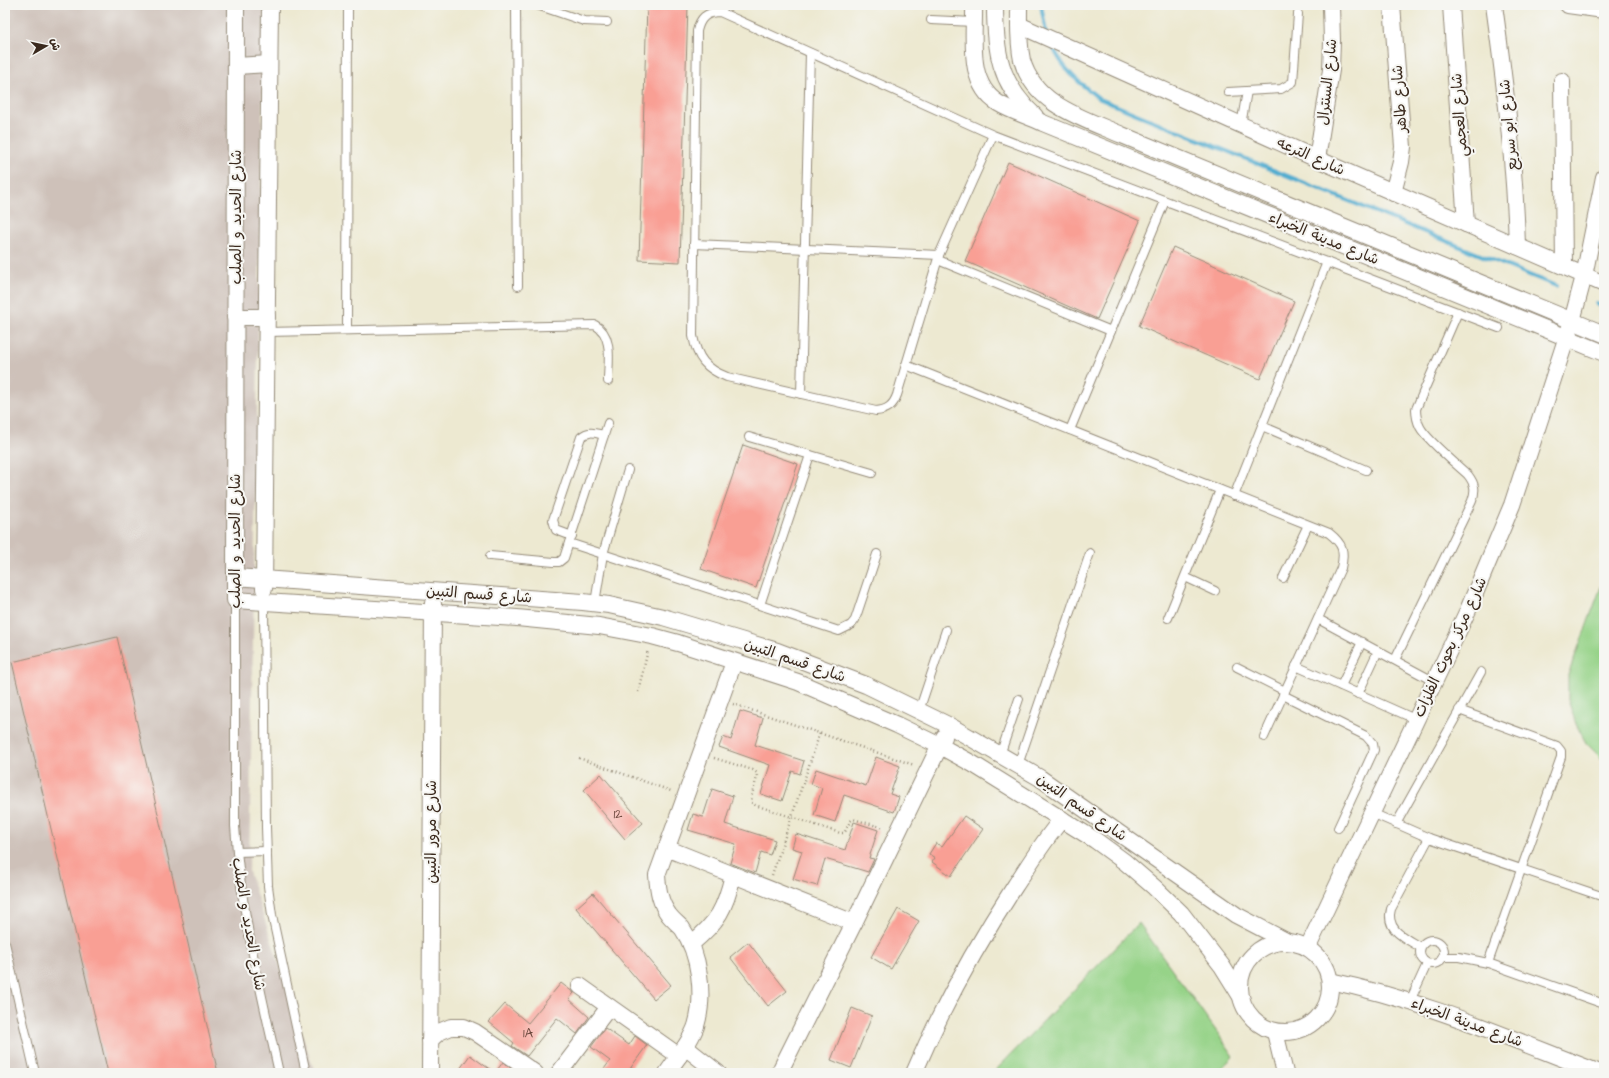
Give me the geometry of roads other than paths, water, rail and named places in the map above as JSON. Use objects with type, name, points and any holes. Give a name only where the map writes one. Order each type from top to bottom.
[{"type":"street","name":"شارع الحديد و الصلب","points":[[235,600],[236,5]]},
{"type":"street","name":"شارع الحديد و الصلب","points":[[264,603],[270,5]]},
{"type":"street","name":"شارع مدينة الخبراء","points":[[974,5],[975,65],[979,80],[986,92],[997,102],[1043,123],[1604,353]]},
{"type":"street","points":[[995,5],[995,38],[999,58],[1005,76],[1015,94],[1027,109],[1043,123]]},
{"type":"street","points":[[1019,5],[1019,26]]},
{"type":"street","name":"شارع السنترال","points":[[1317,159],[1331,70],[1331,5]]},
{"type":"street","name":"شارع طاهر","points":[[1392,5],[1403,146],[1401,162],[1393,193]]},
{"type":"street","name":"شارع العجمي","points":[[1451,5],[1466,224]]},
{"type":"street","name":"شارع ابو سريع","points":[[1494,5],[1509,118],[1517,246]]},
{"type":"street","points":[[1568,5],[1604,10]]},
{"type":"street","name":"شارع مدينة الخبراء","points":[[1019,26],[1023,62],[1034,84],[1050,102],[1122,136],[1604,334]]},
{"type":"street","name":"شارع الترعه","points":[[1019,26],[1393,193],[1604,284]]},
{"type":"street","points":[[236,66],[269,64]]},
{"type":"street","points":[[1562,81],[1564,266]]},
{"type":"street","name":"شارع مركز بحوث الفلزات","points":[[1308,948],[1435,682],[1468,610],[1512,505],[1572,321],[1584,276],[1602,195],[1604,177]]},
{"type":"street","points":[[235,317],[267,324]]},
{"type":"street","name":"شارع قسم التبين","points":[[235,577],[558,599],[595,604],[663,617],[777,651],[866,686],[950,726],[1040,778],[1075,801],[1197,889],[1236,915],[1286,941]]},
{"type":"street","name":"شارع مرور التبين","points":[[430,1073],[433,591]]},
{"type":"street","name":"شارع قسم التبين","points":[[235,600],[573,623],[626,630],[652,636],[798,682],[897,725],[940,746],[973,764],[1095,840],[1125,862],[1181,913],[1222,966],[1240,995]]},
{"type":"street","points":[[667,1073],[682,1052],[695,1027],[700,1007],[699,984],[691,944],[681,928],[668,914],[661,902],[658,889],[658,875],[666,848],[734,662]]},
{"type":"street","points":[[779,1073],[950,726]]},
{"type":"street","points":[[914,1073],[959,978],[982,938],[1048,836],[1062,819]]},
{"type":"street","points":[[666,848],[854,923]]},
{"type":"street","points":[[691,944],[708,930],[720,914],[728,896],[733,875]]},
{"type":"street","points":[[1286,941],[1298,943],[1308,948],[1319,956],[1326,968],[1330,981],[1329,999],[1322,1014],[1309,1026],[1292,1032],[1275,1032],[1259,1024],[1247,1011],[1240,995],[1241,975],[1250,957],[1267,945],[1286,941]]},
{"type":"street","name":"شارع مدينة الخبراء","points":[[1330,981],[1364,988],[1410,1001],[1600,1073]]},
{"type":"street","points":[[580,986],[609,1007],[718,1073]]},
{"type":"street","points":[[559,1073],[609,1007]]},
{"type":"street","points":[[430,1040],[439,1032],[451,1027],[464,1027],[475,1032],[535,1073]]},
{"type":"street","points":[[1275,1032],[1285,1073]]},
{"type":"lane","points":[[347,330],[348,5]]},
{"type":"lane","points":[[516,5],[518,286]]},
{"type":"lane","points":[[537,5],[584,21],[607,22]]},
{"type":"lane","points":[[993,135],[938,257],[906,365],[894,402],[890,407],[883,410],[876,410],[801,394],[716,373],[707,367],[700,358],[695,347],[693,336],[694,244],[697,31],[699,23],[704,16],[711,12],[720,12],[993,135],[1499,328]]},
{"type":"lane","points":[[1228,92],[1281,89],[1293,82],[1298,14]]},
{"type":"lane","points":[[931,20],[974,22]]},
{"type":"lane","points":[[801,394],[810,53]]},
{"type":"lane","points":[[1241,125],[1247,91]]},
{"type":"lane","points":[[1070,430],[1165,200]]},
{"type":"lane","points":[[694,244],[938,257],[1111,331]]},
{"type":"lane","points":[[1234,496],[1327,262]]},
{"type":"lane","points":[[1395,660],[1475,492],[1474,482],[1427,436],[1420,428],[1416,419],[1416,409],[1458,312]]},
{"type":"lane","points":[[267,324],[347,330],[595,325],[602,328],[608,344],[608,381]]},
{"type":"lane","points":[[906,365],[1329,533],[1337,539],[1342,548],[1344,558],[1341,568],[1264,737]]},
{"type":"lane","points":[[490,556],[554,562],[559,562],[564,558],[608,423]]},
{"type":"lane","points":[[1262,426],[1366,470]]},
{"type":"lane","points":[[604,436],[592,432],[581,437],[553,520],[556,530],[570,540],[603,554],[839,631],[851,625],[855,620],[877,554]]},
{"type":"lane","points":[[749,437],[872,473]]},
{"type":"lane","points":[[760,606],[810,455]]},
{"type":"lane","points":[[595,604],[603,554],[628,470]]},
{"type":"lane","points":[[1168,618],[1220,490]]},
{"type":"lane","points":[[1284,578],[1308,525]]},
{"type":"lane","points":[[1018,765],[1090,553]]},
{"type":"lane","points":[[1185,577],[1215,591]]},
{"type":"lane","name":"شارع الحديد و الصلب","points":[[235,600],[236,852],[247,929],[279,1073]]},
{"type":"lane","name":"شارع الحديد و الصلب","points":[[264,603],[268,886],[272,915],[306,1073]]},
{"type":"lane","points":[[1318,619],[1435,682]]},
{"type":"lane","points":[[919,711],[946,630]]},
{"type":"lane","points":[[1341,686],[1362,642]]},
{"type":"lane","points":[[1358,694],[1378,651]]},
{"type":"lane","points":[[1296,666],[1417,720]]},
{"type":"lane","points":[[1237,667],[1371,740],[1374,750],[1338,828]]},
{"type":"lane","points":[[1396,824],[1481,672]]},
{"type":"lane","points":[[1000,755],[1019,699]]},
{"type":"lane","points":[[1459,710],[1557,746],[1561,751],[1561,757],[1488,963]]},
{"type":"lane","points":[[1372,813],[1428,838],[1604,897]]},
{"type":"lane","points":[[1420,947],[1394,930],[1390,923],[1389,916],[1391,909],[1428,838]]},
{"type":"lane","points":[[236,852],[267,851]]},
{"type":"lane","points":[[1427,940],[1436,941],[1443,947],[1443,957],[1437,964],[1427,964],[1420,957],[1420,947],[1427,940]]},
{"type":"lane","points":[[5,943],[35,1073]]},
{"type":"lane","points":[[1443,957],[1459,957],[1488,963],[1604,1004]]},
{"type":"lane","points":[[1410,1001],[1427,964]]},
{"type":"waterway","points":[[1041,5],[1046,32]]},
{"type":"waterway","points":[[1052,45],[1066,69],[1100,99],[1556,286]]},
{"type":"waterway","points":[[1597,304],[1604,308]]}]
